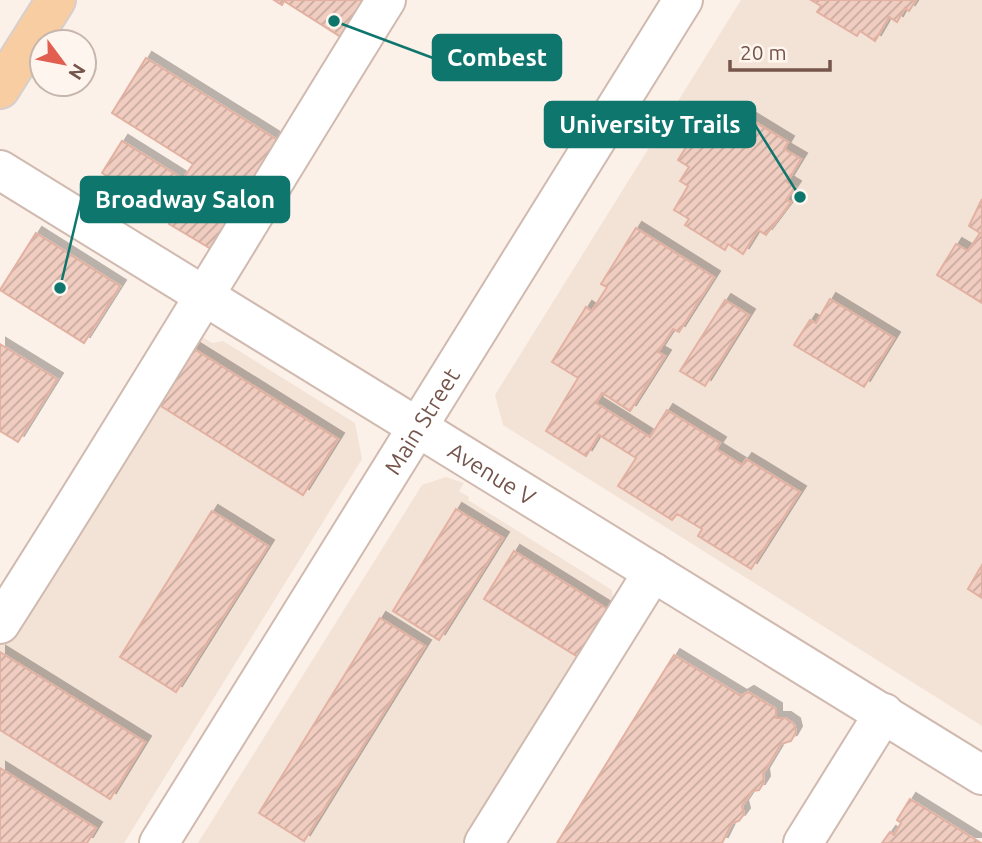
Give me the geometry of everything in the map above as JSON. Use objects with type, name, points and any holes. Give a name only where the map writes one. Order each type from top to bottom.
[{"type":"main road","points":[[0,89],[56,0]]},
{"type":"street","points":[[0,624],[387,0]]},
{"type":"street","name":"Main Street","points":[[159,843],[684,0]]},
{"type":"street","name":"Avenue V","points":[[0,170],[982,775]]},
{"type":"street","points":[[484,843],[653,572]]},
{"type":"street","points":[[803,843],[884,713]]},
{"type":"shaded area","points":[[741,0],[982,0],[982,726],[503,425],[495,395]]},
{"type":"shaded area","points":[[193,331],[212,343],[223,341],[355,423],[362,459],[124,843],[0,843],[0,640]]},
{"type":"shaded area","points":[[446,477],[464,483],[459,491],[469,497],[468,500],[612,590],[615,617],[475,843],[198,843],[422,485]]},
{"type":"building","points":[[274,0],[364,0],[341,37],[284,1],[282,5]]},
{"type":"building","points":[[811,0],[916,0],[909,11],[905,8],[897,22],[889,17],[875,41],[860,31],[857,36],[817,12],[821,6]]},
{"type":"building","points":[[146,58],[279,141],[211,249],[169,224],[173,217],[102,173],[122,141],[183,179],[193,164],[112,113]]},
{"type":"building","points":[[733,116],[747,124],[750,119],[788,142],[784,149],[801,159],[787,182],[795,187],[786,200],[791,202],[766,235],[758,230],[743,254],[728,244],[725,250],[685,225],[689,219],[674,210],[688,186],[680,181],[689,167],[678,160],[690,141],[701,147],[709,134],[718,139]]},
{"type":"building","points":[[982,199],[982,303],[937,275],[956,244],[968,251],[980,233],[969,226]]},
{"type":"building","points":[[636,228],[714,277],[679,332],[673,329],[658,352],[665,356],[630,411],[602,393],[596,403],[650,437],[667,410],[720,443],[716,449],[742,465],[746,459],[800,492],[751,569],[698,536],[702,529],[677,514],[672,520],[618,486],[636,458],[599,435],[586,456],[546,431],[578,378],[552,362],[586,307],[592,311],[607,287],[601,284]]},
{"type":"building","points":[[36,233],[120,286],[84,343],[0,290]]},
{"type":"building","points":[[830,299],[894,338],[864,387],[794,345],[810,320],[816,323]]},
{"type":"building","points":[[725,300],[749,315],[705,386],[680,371]]},
{"type":"building","points":[[0,344],[57,379],[18,442],[0,431]]},
{"type":"building","points":[[191,347],[338,439],[303,495],[156,403]]},
{"type":"building","points":[[456,509],[503,538],[439,640],[393,611]]},
{"type":"building","points":[[212,511],[268,546],[176,692],[120,657]]},
{"type":"building","points":[[514,551],[612,612],[583,660],[484,599]]},
{"type":"building","points":[[982,565],[982,598],[968,589]]},
{"type":"building","points":[[380,618],[425,646],[304,841],[259,813]]},
{"type":"building","points":[[0,652],[145,742],[110,799],[0,730]]},
{"type":"building","points":[[674,655],[741,696],[748,692],[776,709],[776,718],[785,718],[794,724],[796,732],[791,741],[781,744],[763,774],[764,782],[759,790],[752,791],[742,806],[744,814],[739,821],[732,823],[722,843],[557,843]]},
{"type":"building","points":[[0,768],[96,828],[87,843],[0,843]]},
{"type":"building","points":[[910,799],[981,843],[882,843],[890,832],[894,835],[901,823],[897,820]]},
{"type":"place","name":"Combest","points":[[334,21]]},
{"type":"place","name":"University Trails","points":[[800,197]]},
{"type":"place","name":"Broadway Salon","points":[[60,288]]}]
